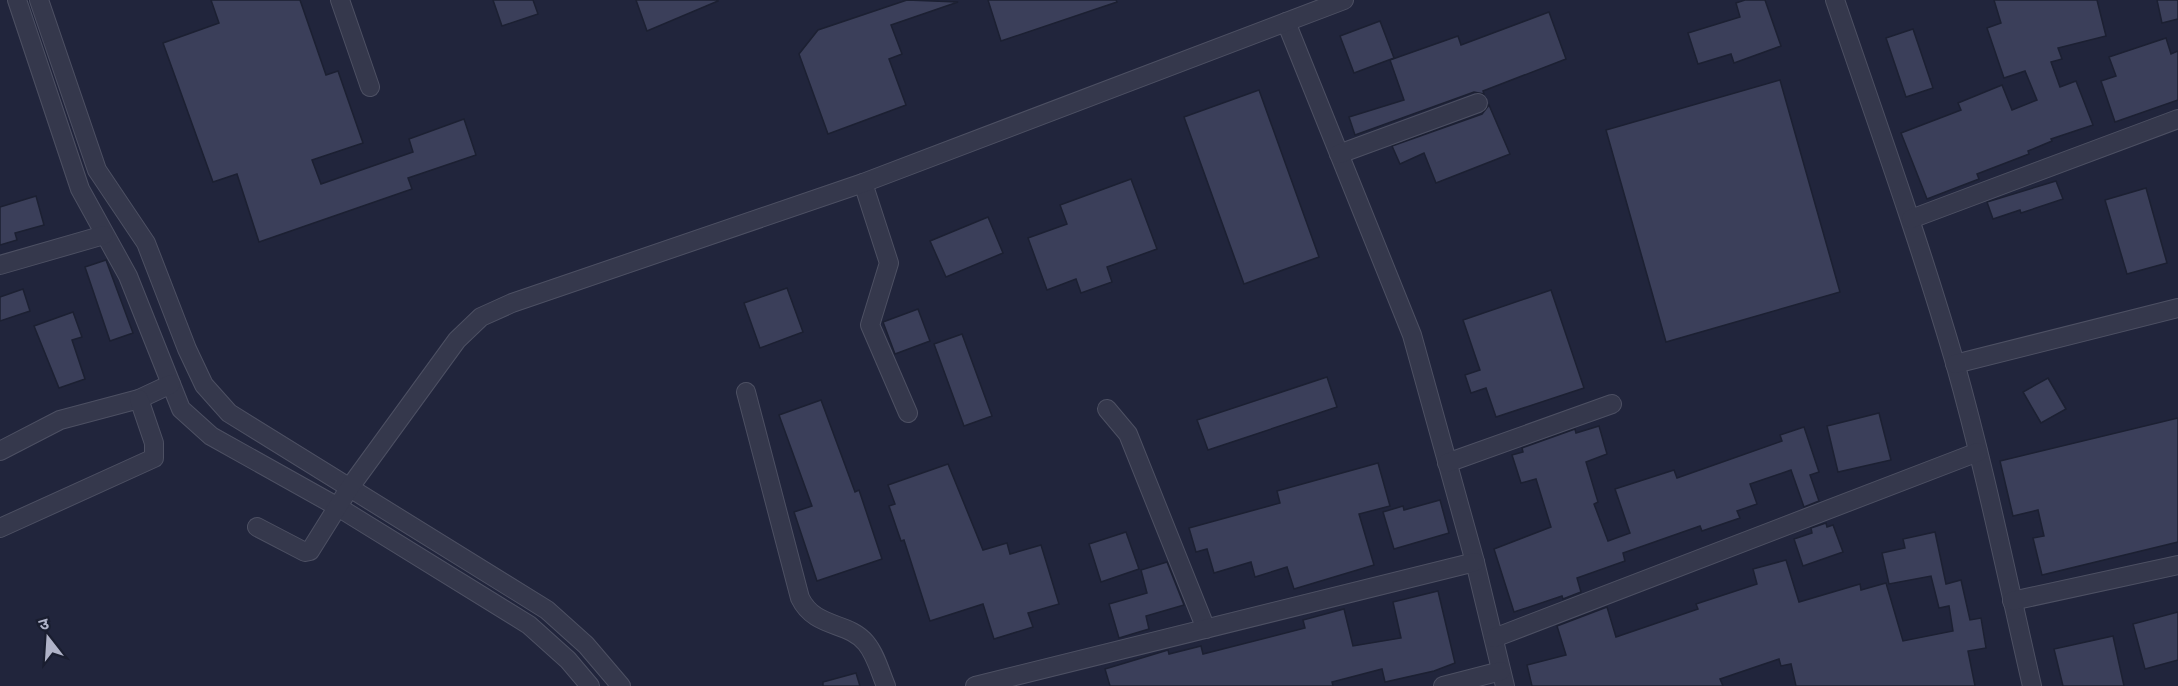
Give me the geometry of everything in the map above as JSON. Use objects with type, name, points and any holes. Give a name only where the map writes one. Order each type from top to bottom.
[{"type":"street","points":[[17,0],[80,189],[128,276],[181,409],[211,436],[338,507],[529,625],[568,660],[590,686]]},
{"type":"street","points":[[39,0],[97,170],[146,243],[187,349],[204,385],[229,413],[547,610],[586,645],[621,686]]},
{"type":"street","points":[[340,0],[370,87]]},
{"type":"street","points":[[257,526],[308,552],[350,487],[457,340],[481,317],[512,303],[863,183],[1344,0]]},
{"type":"street","points":[[1835,0],[1911,219],[1955,364],[1978,452],[2032,686]]},
{"type":"street","points":[[1286,22],[1412,335],[1494,638],[1503,679],[1443,686]]},
{"type":"street","points":[[1340,154],[1478,103]]},
{"type":"street","points":[[1911,219],[2178,119]]},
{"type":"street","points":[[863,183],[889,264],[870,325],[908,413]]},
{"type":"street","points":[[0,265],[104,235]]},
{"type":"street","points":[[1955,364],[2178,308]]},
{"type":"street","points":[[0,451],[60,420],[139,399],[171,384]]},
{"type":"street","points":[[746,392],[800,598],[806,609],[814,616],[865,640],[873,653],[886,686]]},
{"type":"street","points":[[0,528],[154,458],[154,443],[139,399]]},
{"type":"street","points":[[1447,463],[1612,404]]},
{"type":"street","points":[[1107,409],[1128,434],[1206,629]]},
{"type":"street","points":[[1494,638],[1978,452]]},
{"type":"street","points":[[975,686],[1475,562]]},
{"type":"street","points":[[2012,601],[2178,565]]},
{"type":"building","points":[[211,0],[300,0],[326,75],[338,71],[363,143],[312,160],[321,184],[413,152],[409,139],[464,119],[476,155],[408,178],[412,189],[259,242],[237,174],[213,182],[163,43],[219,23]]},
{"type":"building","points":[[493,0],[533,0],[538,14],[502,26]]},
{"type":"building","points":[[636,0],[718,0],[718,1],[647,31]]},
{"type":"building","points":[[907,0],[958,2],[891,25],[902,54],[889,59],[906,105],[828,134],[799,54],[818,30]]},
{"type":"building","points":[[988,0],[1116,0],[1117,2],[1001,41]]},
{"type":"building","points":[[1745,0],[1765,0],[1781,46],[1734,63],[1731,54],[1698,64],[1688,33],[1740,17],[1736,3]]},
{"type":"building","points":[[1994,0],[2097,0],[2106,36],[2058,48],[2062,59],[2051,62],[2060,87],[2076,81],[2093,125],[2051,139],[2052,141],[2028,151],[2029,154],[1977,174],[1979,179],[1927,199],[1901,133],[1961,110],[1958,103],[2002,85],[2012,110],[2037,100],[2025,71],[2004,78],[1987,28],[2001,23]]},
{"type":"building","points":[[2157,0],[2178,0],[2178,19],[2162,23]]},
{"type":"building","points":[[1549,12],[1566,59],[1483,91],[1484,94],[1474,92],[1355,135],[1349,117],[1404,100],[1390,60],[1458,36],[1461,45]]},
{"type":"building","points":[[1380,21],[1394,58],[1354,73],[1340,36]]},
{"type":"building","points":[[1913,29],[1933,88],[1906,97],[1886,38]]},
{"type":"building","points":[[2166,38],[2171,54],[2178,51],[2178,100],[2115,122],[2101,81],[2116,76],[2109,57]]},
{"type":"building","points":[[1780,80],[1840,292],[1666,342],[1606,130]]},
{"type":"building","points":[[1259,90],[1319,257],[1244,284],[1184,117]]},
{"type":"building","points":[[1489,105],[1510,154],[1436,183],[1424,153],[1400,164],[1392,146],[1482,114]]},
{"type":"building","points":[[1131,179],[1157,249],[1107,267],[1112,282],[1081,293],[1076,279],[1047,290],[1028,238],[1067,224],[1060,205]]},
{"type":"building","points":[[2056,181],[2063,199],[2021,213],[2020,210],[1993,219],[1987,202]]},
{"type":"building","points":[[2146,188],[2167,263],[2127,274],[2105,200]]},
{"type":"building","points":[[36,196],[44,225],[15,233],[17,240],[0,245],[0,207]]},
{"type":"building","points":[[988,217],[1003,253],[946,277],[930,241]]},
{"type":"building","points":[[106,260],[133,333],[110,341],[85,267]]},
{"type":"building","points":[[787,288],[803,332],[760,348],[744,303]]},
{"type":"building","points":[[23,289],[30,311],[0,321],[0,297]]},
{"type":"building","points":[[1551,290],[1584,388],[1496,417],[1486,388],[1471,393],[1465,375],[1480,370],[1463,320]]},
{"type":"building","points":[[918,309],[930,341],[895,354],[883,322]]},
{"type":"building","points":[[73,312],[82,337],[72,340],[85,379],[59,388],[34,326]]},
{"type":"building","points":[[962,334],[992,416],[964,426],[934,344]]},
{"type":"building","points":[[1327,377],[1337,407],[1208,450],[1197,420]]},
{"type":"building","points":[[2048,378],[2066,409],[2041,423],[2023,392]]},
{"type":"building","points":[[821,400],[855,492],[859,490],[882,559],[817,581],[794,512],[812,506],[779,415]]},
{"type":"building","points":[[1879,413],[1891,460],[1838,472],[1827,426]]},
{"type":"building","points":[[2178,418],[2178,542],[2042,575],[2033,538],[2044,536],[2038,510],[2013,516],[2000,461]]},
{"type":"building","points":[[1599,426],[1607,454],[1586,462],[1598,502],[1594,504],[1608,541],[1630,533],[1615,489],[1674,470],[1677,478],[1782,441],[1780,435],[1804,427],[1819,472],[1810,475],[1819,501],[1804,507],[1791,470],[1750,484],[1757,504],[1737,511],[1740,518],[1702,531],[1700,526],[1623,553],[1625,561],[1577,578],[1581,592],[1514,612],[1494,549],[1551,527],[1536,479],[1521,483],[1512,455],[1523,452],[1522,448],[1575,429],[1576,433]]},
{"type":"building","points":[[1378,463],[1390,506],[1359,514],[1374,565],[1294,589],[1287,567],[1255,577],[1251,562],[1214,573],[1207,549],[1196,552],[1189,528],[1280,503],[1277,491]]},
{"type":"building","points":[[948,464],[983,550],[1007,543],[1010,554],[1041,545],[1059,604],[1028,613],[1033,627],[994,639],[983,604],[930,621],[904,540],[901,541],[889,506],[895,504],[888,485]]},
{"type":"building","points":[[1440,500],[1449,533],[1394,549],[1383,512],[1403,506],[1404,510]]},
{"type":"building","points":[[1826,523],[1827,527],[1833,525],[1843,552],[1803,566],[1794,539],[1812,533],[1811,528]]},
{"type":"building","points":[[1126,532],[1139,569],[1101,582],[1089,544]]},
{"type":"building","points":[[1935,532],[1946,584],[1961,580],[1970,620],[1981,618],[1986,648],[1968,651],[1975,686],[1796,686],[1791,664],[1781,666],[1779,659],[1720,679],[1723,686],[1532,686],[1527,665],[1566,655],[1557,626],[1607,607],[1616,637],[1698,609],[1696,604],[1757,584],[1753,569],[1786,560],[1799,602],[1860,584],[1861,590],[1886,583],[1903,641],[1953,631],[1949,606],[1939,608],[1931,576],[1889,584],[1882,553],[1905,548],[1903,539]]},
{"type":"building","points":[[1167,562],[1184,605],[1146,616],[1149,629],[1119,638],[1109,604],[1147,593],[1141,570]]},
{"type":"building","points":[[1438,591],[1455,663],[1434,671],[1385,682],[1382,669],[1332,682],[1333,686],[1110,686],[1105,669],[1168,650],[1169,654],[1201,646],[1203,654],[1305,628],[1303,620],[1344,609],[1353,646],[1401,638],[1393,602]]},
{"type":"building","points":[[2178,612],[2178,660],[2145,669],[2133,624]]},
{"type":"building","points":[[2113,636],[2124,686],[2063,686],[2054,649]]},
{"type":"building","points":[[856,673],[860,686],[823,686],[823,682]]}]
